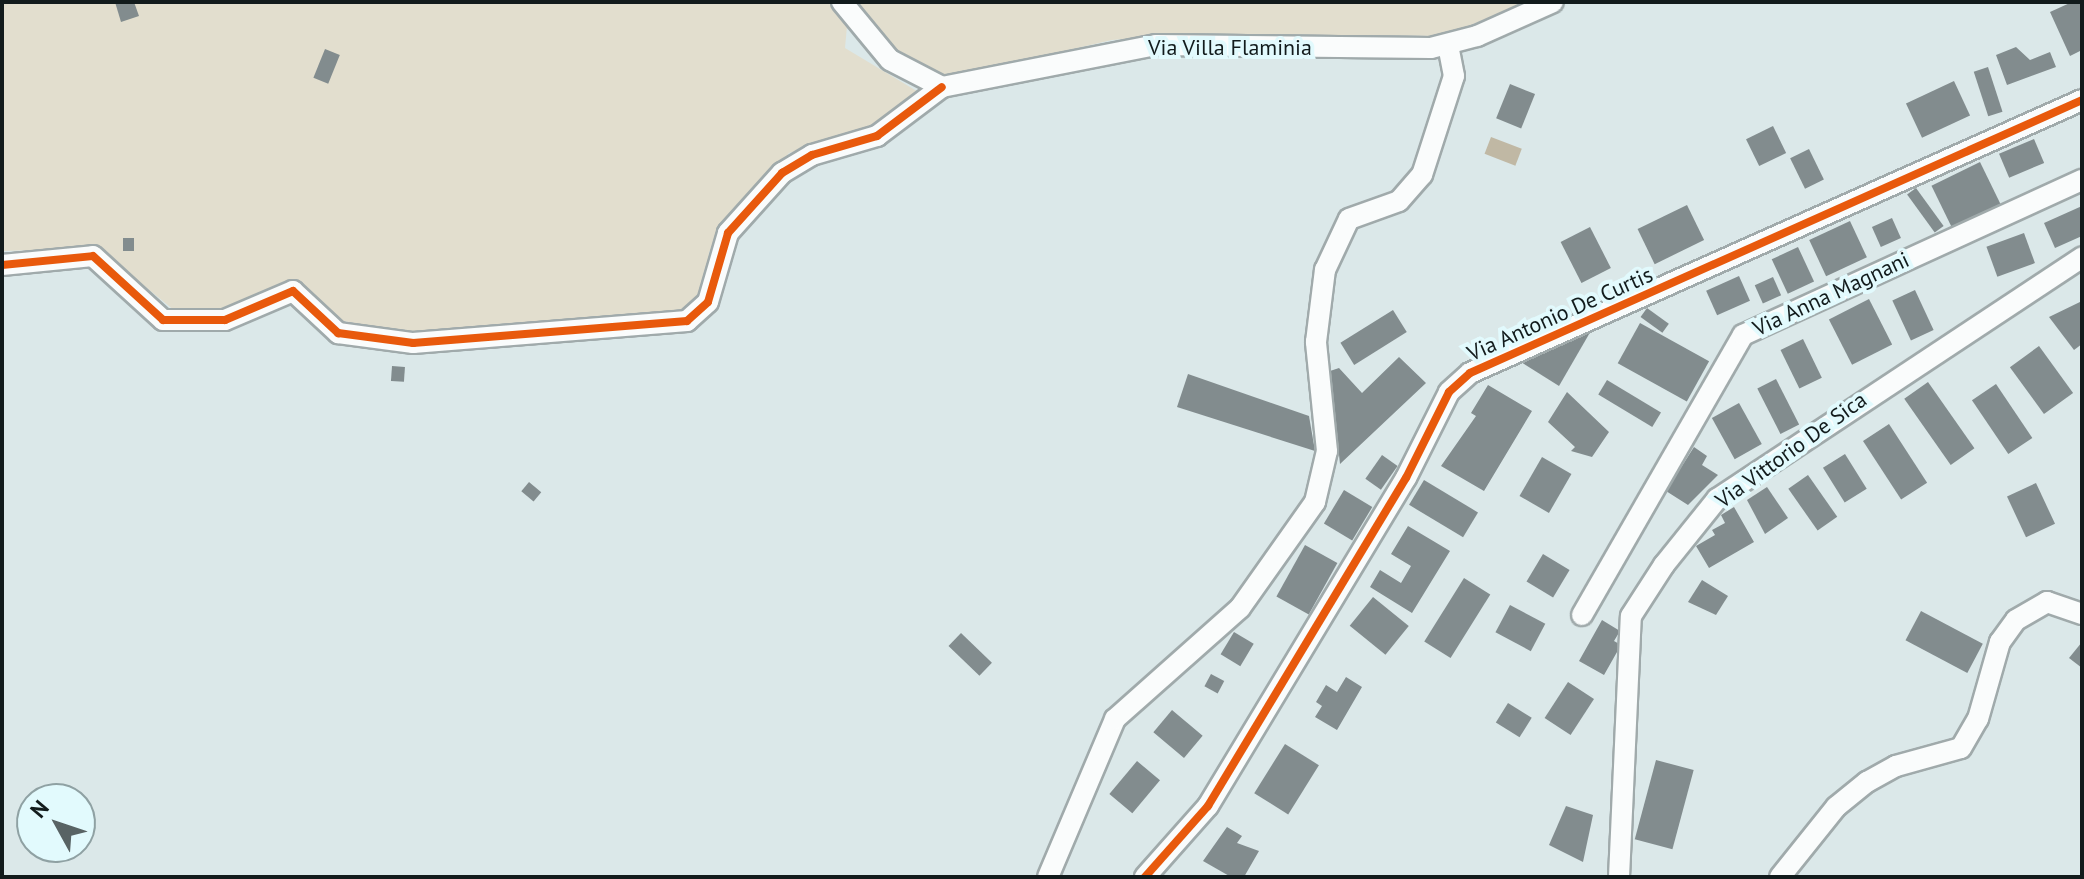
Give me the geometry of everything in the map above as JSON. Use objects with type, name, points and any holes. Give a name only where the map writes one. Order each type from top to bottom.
[{"type":"street","points":[[2,265],[93,256],[163,320],[225,320],[293,291],[338,333],[413,343],[687,321],[708,302],[728,233],[782,173],[812,155],[877,136],[942,87],[890,60],[842,2]]},
{"type":"street","name":"Via Villa Flaminia","points":[[942,87],[1156,45],[1448,45],[1553,2]]},
{"type":"street","points":[[1048,877],[1115,719],[1240,608],[1315,502],[1327,451],[1316,342],[1325,270],[1349,219],[1359,210],[1399,201],[1422,175],[1454,76],[1448,45]]},
{"type":"street","name":"Via Antonio De Curtis","points":[[1145,877],[1208,806],[1406,478],[1449,392],[1470,373],[2082,100]]},
{"type":"street","name":"Via Anna Magnani","points":[[1582,615],[1743,335],[2082,180]]},
{"type":"street","name":"Via Vittorio De Sica","points":[[1619,877],[1631,616],[1664,565],[1717,499],[2082,257]]},
{"type":"street","points":[[1780,877],[1836,807],[1867,782],[1896,766],[1961,748],[1978,719],[2000,642],[2016,620],[2047,602],[2082,614]]},
{"type":"shaded area","points":[[2,2],[828,2],[847,26],[845,48],[920,93],[873,132],[789,153],[709,252],[705,297],[685,315],[413,334],[333,319],[296,282],[228,310],[175,311],[98,248],[2,251]]},
{"type":"shaded area","points":[[848,2],[1529,2],[1443,36],[1186,34],[1112,40],[957,76],[932,74],[893,54]]},
{"type":"shaded area","points":[[1491,137],[1522,149],[1515,166],[1485,154]]},
{"type":"building","points":[[115,2],[134,2],[139,16],[121,22]]},
{"type":"building","points":[[2072,2],[2082,2],[2082,50],[2070,56],[2050,12]]},
{"type":"building","points":[[2016,47],[2030,60],[2050,52],[2056,67],[2007,85],[1996,55]]},
{"type":"building","points":[[325,49],[340,55],[328,84],[313,78]]},
{"type":"building","points":[[1988,67],[2003,112],[1988,116],[1974,72]]},
{"type":"building","points":[[1954,81],[1970,115],[1922,138],[1906,103]]},
{"type":"building","points":[[1510,84],[1535,94],[1521,128],[1496,118]]},
{"type":"building","points":[[1773,126],[1786,153],[1759,166],[1746,139]]},
{"type":"building","points":[[2034,139],[2044,163],[2009,178],[1999,154]]},
{"type":"building","points":[[1809,149],[1824,180],[1805,189],[1790,158]]},
{"type":"building","points":[[1980,162],[2001,206],[1953,230],[1931,186]]},
{"type":"building","points":[[1916,188],[1944,226],[1935,232],[1907,194]]},
{"type":"building","points":[[1687,205],[1704,240],[1655,264],[1638,229]]},
{"type":"building","points":[[2082,206],[2082,236],[2055,248],[2044,223]]},
{"type":"building","points":[[1892,218],[1901,238],[1881,247],[1872,227]]},
{"type":"building","points":[[1850,221],[1867,257],[1826,276],[1809,240]]},
{"type":"building","points":[[1590,227],[1611,268],[1581,283],[1561,242]]},
{"type":"building","points":[[2024,233],[2035,263],[1997,277],[1986,247]]},
{"type":"building","points":[[123,238],[134,238],[134,251],[123,251]]},
{"type":"building","points":[[1798,247],[1814,281],[1788,294],[1772,259]]},
{"type":"building","points":[[1739,276],[1750,301],[1717,315],[1706,291]]},
{"type":"building","points":[[1773,277],[1781,295],[1763,303],[1755,285]]},
{"type":"building","points":[[1915,290],[1934,330],[1911,340],[1892,301]]},
{"type":"building","points":[[1869,299],[1892,344],[1852,365],[1829,319]]},
{"type":"building","points":[[2082,301],[2082,344],[2074,350],[2049,317]]},
{"type":"building","points":[[1647,308],[1669,324],[1662,333],[1641,317]]},
{"type":"building","points":[[1393,310],[1407,332],[1354,365],[1340,343]]},
{"type":"building","points":[[1640,323],[1709,361],[1687,402],[1618,363]]},
{"type":"building","points":[[1592,329],[1559,386],[1521,362]]},
{"type":"building","points":[[1803,339],[1822,378],[1799,389],[1781,350]]},
{"type":"building","points":[[2039,346],[2073,393],[2044,414],[2010,367]]},
{"type":"building","points":[[1399,357],[1426,383],[1340,464],[1330,371],[1339,368],[1362,393]]},
{"type":"building","points":[[392,366],[405,367],[404,382],[391,381]]},
{"type":"building","points":[[1188,374],[1309,416],[1315,451],[1177,407]]},
{"type":"building","points":[[1776,379],[1799,424],[1780,434],[1757,389]]},
{"type":"building","points":[[1607,380],[1661,412],[1652,427],[1598,395]]},
{"type":"building","points":[[1928,382],[1974,448],[1951,465],[1904,399]]},
{"type":"building","points":[[1996,384],[2032,438],[2008,454],[1972,400]]},
{"type":"building","points":[[1488,385],[1532,411],[1484,491],[1441,466],[1476,416],[1471,413]]},
{"type":"building","points":[[1567,392],[1609,432],[1592,457],[1571,451],[1575,447],[1548,422]]},
{"type":"building","points":[[1739,403],[1762,444],[1735,459],[1712,418]]},
{"type":"building","points":[[1889,424],[1927,483],[1901,500],[1863,441]]},
{"type":"building","points":[[1694,447],[1707,456],[1702,465],[1718,475],[1688,505],[1666,491]]},
{"type":"building","points":[[1845,454],[1867,489],[1845,503],[1823,468]]},
{"type":"building","points":[[1382,455],[1398,466],[1381,490],[1365,479]]},
{"type":"building","points":[[1542,457],[1571,474],[1549,513],[1520,496]]},
{"type":"building","points":[[1808,475],[1837,517],[1818,531],[1788,489]]},
{"type":"building","points":[[1424,480],[1478,512],[1463,537],[1409,505]]},
{"type":"building","points":[[529,482],[541,492],[534,501],[521,491]]},
{"type":"building","points":[[2036,483],[2055,524],[2026,537],[2007,497]]},
{"type":"building","points":[[1767,487],[1788,518],[1765,534],[1747,500]]},
{"type":"building","points":[[1344,490],[1372,507],[1352,540],[1324,523]]},
{"type":"building","points":[[1734,507],[1754,542],[1709,568],[1696,546],[1715,535],[1712,530],[1725,523],[1721,515]]},
{"type":"building","points":[[1408,526],[1450,551],[1412,613],[1370,587],[1380,570],[1401,583],[1411,566],[1391,554]]},
{"type":"building","points":[[1305,545],[1337,563],[1309,615],[1276,597]]},
{"type":"building","points":[[1543,554],[1570,570],[1553,597],[1527,581]]},
{"type":"building","points":[[1464,578],[1490,594],[1451,658],[1424,642]]},
{"type":"building","points":[[1702,580],[1728,596],[1716,615],[1688,602]]},
{"type":"building","points":[[1373,597],[1409,626],[1385,655],[1350,626]]},
{"type":"building","points":[[1510,605],[1545,624],[1531,651],[1495,632]]},
{"type":"building","points":[[1921,611],[1983,644],[1967,673],[1906,640]]},
{"type":"building","points":[[1602,620],[1620,631],[1614,641],[1621,645],[1604,675],[1579,661]]},
{"type":"building","points":[[1234,632],[1254,644],[1240,666],[1221,654]]},
{"type":"building","points":[[961,633],[992,663],[979,676],[948,646]]},
{"type":"building","points":[[2082,642],[2082,668],[2069,658]]},
{"type":"building","points":[[1211,674],[1224,681],[1218,693],[1204,686]]},
{"type":"building","points":[[1346,677],[1362,687],[1337,730],[1315,717],[1322,706],[1316,702],[1326,685],[1337,692]]},
{"type":"building","points":[[1568,682],[1594,699],[1571,735],[1545,718]]},
{"type":"building","points":[[1508,703],[1532,718],[1520,737],[1496,723]]},
{"type":"building","points":[[1172,710],[1203,736],[1184,758],[1153,732]]},
{"type":"building","points":[[1285,744],[1319,765],[1288,814],[1254,793]]},
{"type":"building","points":[[1656,760],[1694,770],[1672,849],[1635,839]]},
{"type":"building","points":[[1137,761],[1160,780],[1132,813],[1109,794]]},
{"type":"building","points":[[1566,806],[1593,815],[1583,862],[1549,845]]},
{"type":"building","points":[[1227,827],[1242,836],[1237,843],[1259,851],[1244,877],[1231,877],[1203,861]]},
{"type":"cycle path","points":[[2,265],[93,256],[163,320],[225,320],[293,291],[338,333],[413,343],[687,321],[708,302],[728,233],[782,173],[812,155],[877,136],[942,87]]},
{"type":"cycle path","points":[[1145,877],[1208,806],[1406,478],[1449,392],[1470,373],[2082,100]]}]
